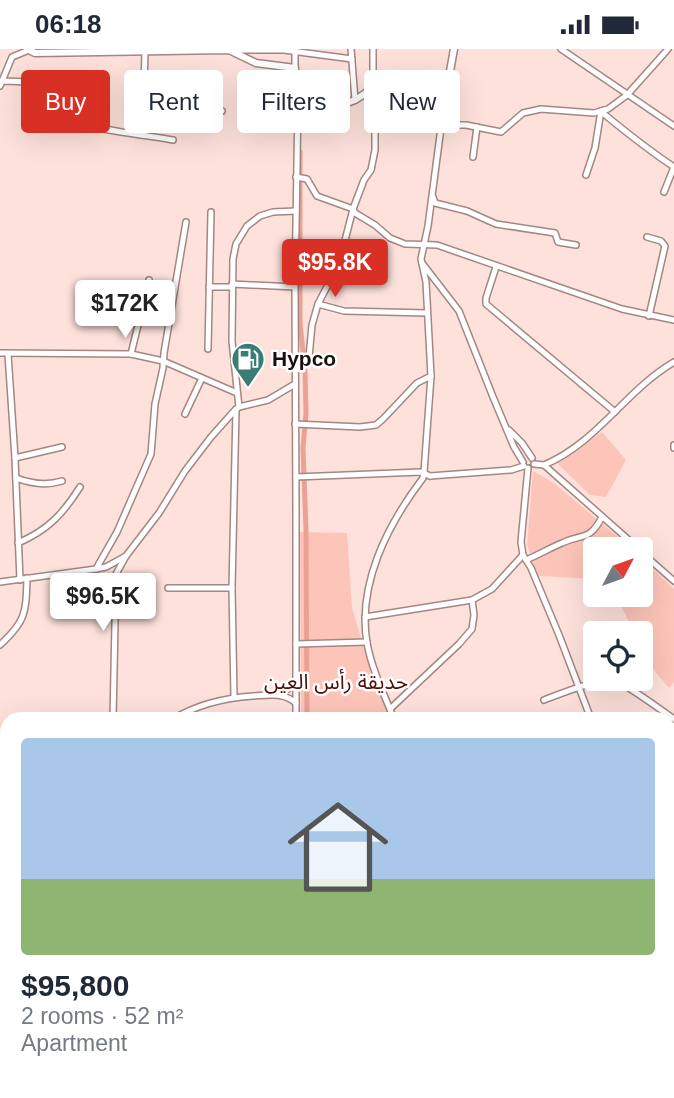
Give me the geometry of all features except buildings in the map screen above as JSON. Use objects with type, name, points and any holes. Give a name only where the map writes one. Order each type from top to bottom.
[{"type":"main road","points":[[450,70],[454,49]]},
{"type":"main road","points":[[28,50],[36,53],[229,50],[256,63],[295,68]]},
{"type":"main road","points":[[350,102],[364,94]]},
{"type":"street","points":[[351,49],[355,100]]},
{"type":"street","points":[[371,70],[373,49]]},
{"type":"street","points":[[561,49],[674,126]]},
{"type":"street","points":[[28,50],[12,57],[2,84],[28,82],[40,88],[44,95],[45,111],[52,116],[91,126],[173,140]]},
{"type":"street","points":[[145,50],[145,70]]},
{"type":"street","points":[[229,50],[295,50],[352,59]]},
{"type":"street","points":[[295,50],[295,68]]},
{"type":"street","points":[[460,125],[503,131],[523,113],[541,109],[594,113],[603,111],[627,95],[670,50]]},
{"type":"street","points":[[354,87],[364,89]]},
{"type":"street","points":[[603,111],[621,129],[674,167],[664,192]]},
{"type":"street","points":[[586,175],[603,111]]},
{"type":"street","points":[[473,157],[477,127]]},
{"type":"street","points":[[296,712],[302,424],[295,384],[298,133]]},
{"type":"street","points":[[295,370],[309,357],[312,325],[318,304],[341,255],[353,209],[371,170],[374,133]]},
{"type":"street","points":[[391,712],[373,667],[365,617],[369,581],[375,562],[396,519],[425,472],[431,376],[426,282],[421,260],[441,133]]},
{"type":"street","points":[[298,178],[307,179],[317,196],[353,209],[390,238],[408,245],[437,245],[622,309],[674,320]]},
{"type":"street","points":[[432,194],[435,203],[467,211],[496,224],[555,233],[558,242],[576,245]]},
{"type":"street","points":[[234,698],[232,588],[237,393],[233,354],[233,259],[236,244],[247,226],[260,216],[296,211]]},
{"type":"street","points":[[208,349],[211,212]]},
{"type":"street","points":[[96,569],[117,532],[151,454],[155,404],[163,371],[186,222]]},
{"type":"street","points":[[647,237],[663,242],[665,246],[649,316]]},
{"type":"street","points":[[408,245],[459,311],[479,366],[514,447],[525,465]]},
{"type":"street","points":[[496,267],[486,299],[487,305],[615,412]]},
{"type":"street","points":[[131,354],[149,280]]},
{"type":"street","points":[[209,287],[295,287]]},
{"type":"street","points":[[318,304],[344,311],[427,313]]},
{"type":"street","points":[[0,353],[131,354],[163,361],[237,393]]},
{"type":"street","points":[[8,353],[20,580]]},
{"type":"street","points":[[544,465],[574,448],[654,376],[674,362]]},
{"type":"street","points":[[302,424],[360,427],[376,425],[417,383],[431,376]]},
{"type":"street","points":[[185,414],[202,378]]},
{"type":"street","points":[[417,383],[431,386]]},
{"type":"street","points":[[114,712],[116,574],[178,481],[237,408],[268,400],[295,384]]},
{"type":"street","points":[[300,477],[365,473],[507,471],[525,465],[532,467],[533,461],[522,443],[507,428]]},
{"type":"street","points":[[15,458],[62,447]]},
{"type":"street","points":[[588,712],[539,587],[524,558],[521,542],[526,458],[544,465],[625,537]]},
{"type":"street","points":[[418,481],[425,472]]},
{"type":"street","points":[[409,473],[418,481]]},
{"type":"street","points":[[16,478],[44,485],[62,481]]},
{"type":"street","points":[[18,543],[57,519],[80,487]]},
{"type":"street","points":[[365,617],[472,600],[492,589],[524,558],[566,541],[585,537],[596,528],[602,517]]},
{"type":"street","points":[[0,582],[106,567],[126,556]]},
{"type":"street","points":[[653,562],[674,581]]},
{"type":"street","points":[[106,567],[116,574]]},
{"type":"street","points":[[0,645],[21,622],[27,597],[27,578]]},
{"type":"street","points":[[168,588],[232,588]]},
{"type":"street","points":[[390,709],[472,629],[472,600]]},
{"type":"street","points":[[298,644],[367,642]]},
{"type":"street","points":[[544,700],[579,687],[614,680],[663,712]]},
{"type":"street","points":[[186,712],[198,706],[234,698],[278,694],[296,681]]},
{"type":"street","points":[[278,694],[296,703]]},
{"type":"green space","points":[[602,432],[626,460],[606,497],[590,495],[557,463]]},
{"type":"green space","points":[[533,471],[554,483],[618,537],[583,537],[583,578],[538,576],[527,545]]},
{"type":"green space","name":"حديقة رأس العين","points":[[300,532],[347,533],[352,608],[372,675],[389,712],[301,712]]},
{"type":"green space","points":[[653,569],[674,589],[674,682],[669,688],[653,669],[653,621],[628,621],[622,607],[653,607]]},
{"type":"waterway","points":[[300,152],[300,323],[306,413],[303,448],[307,712]]},
{"type":"place","name":"Hypco","points":[[248,389]]}]
